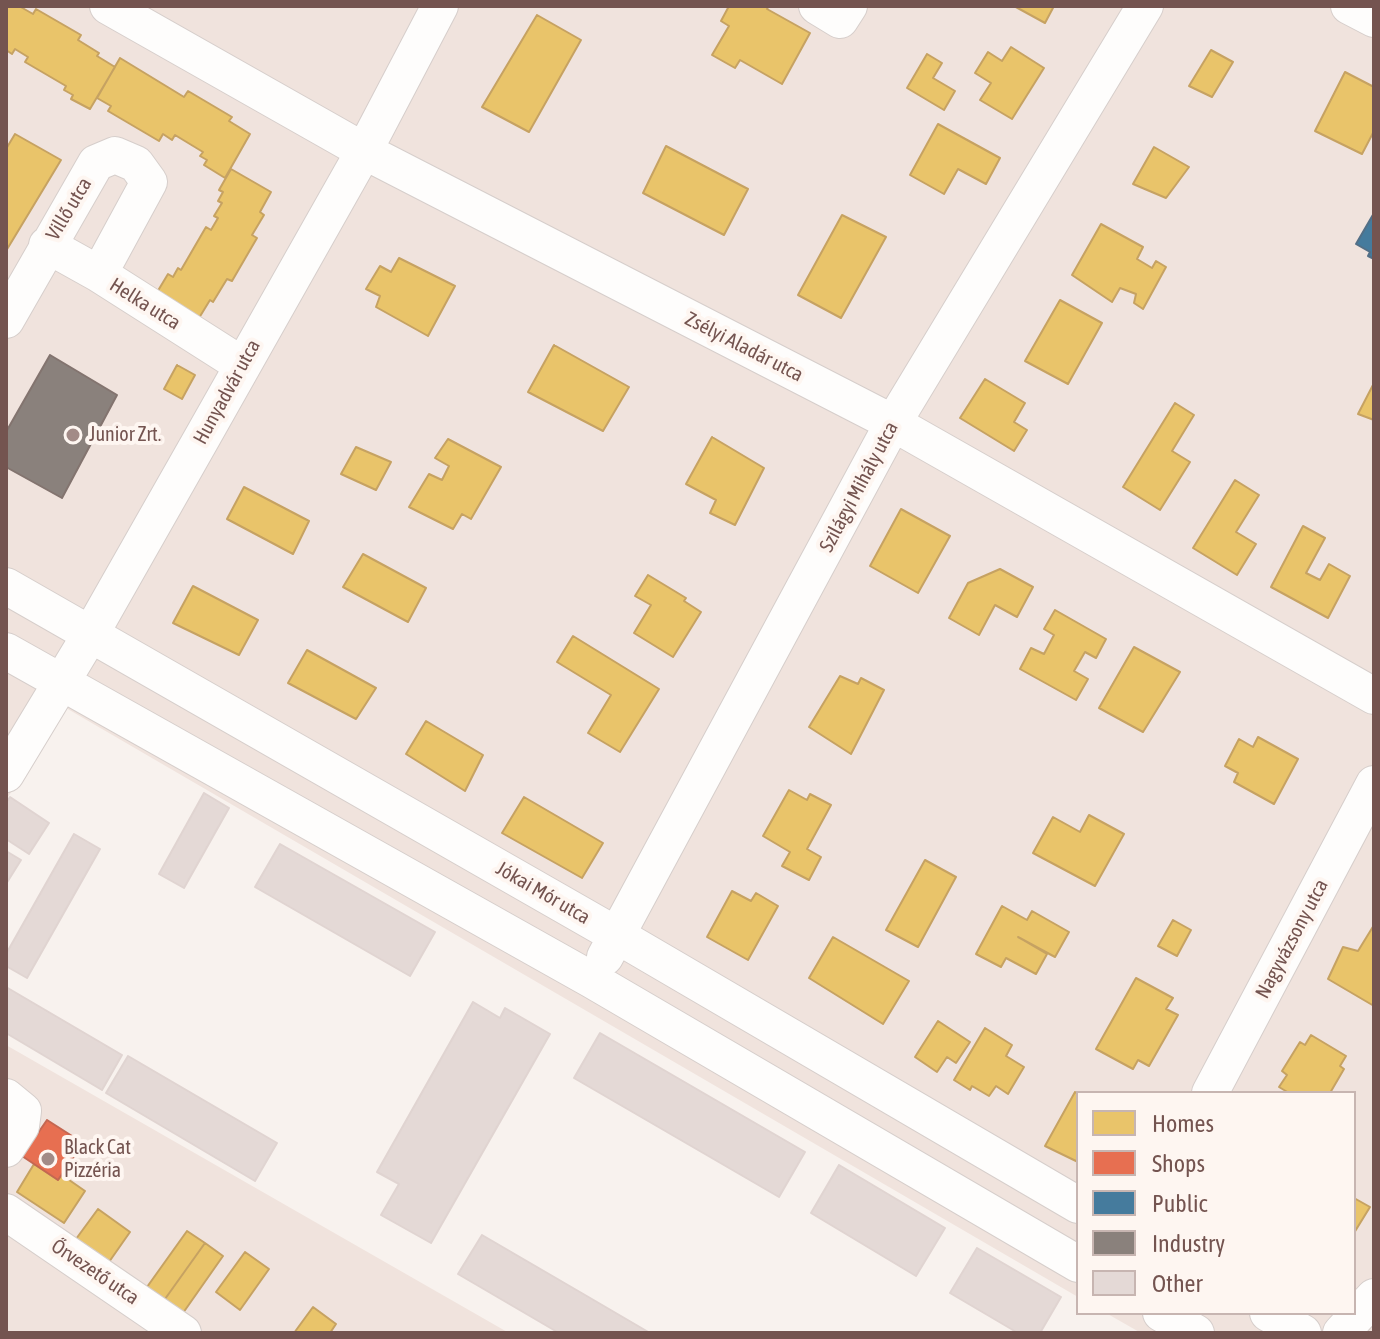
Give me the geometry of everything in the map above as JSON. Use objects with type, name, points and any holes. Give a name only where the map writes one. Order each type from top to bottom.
[{"type":"street","name":"Zsélyi Aladár utca","points":[[108,6],[364,151],[893,423],[1374,696]]},
{"type":"street","name":"Hunyadvár utca","points":[[6,774],[90,635],[364,151],[440,6]]},
{"type":"street","points":[[817,6],[840,20],[849,6]]},
{"type":"street","name":"Szilágyi Mihály utca","points":[[592,980],[893,423],[1145,6]]},
{"type":"street","points":[[1349,6],[1374,19]]},
{"type":"street","name":"Villő utca","points":[[6,320],[96,163],[115,155],[136,164],[149,182],[99,274]]},
{"type":"street","name":"Helka utca","points":[[47,245],[99,274],[242,365]]},
{"type":"street","name":"Jókai Mór utca","points":[[6,586],[618,936],[1076,1204]]},
{"type":"street","points":[[6,651],[592,980],[1076,1263]]},
{"type":"street","name":"Nagyvázsony utca","points":[[1211,1091],[1374,784]]},
{"type":"street","points":[[6,1097],[23,1111],[21,1126],[6,1149]]},
{"type":"street","name":"Őrvezető utca","points":[[6,1212],[183,1333]]},
{"type":"street","points":[[1341,1333],[1374,1297]]},
{"type":"street","points":[[1164,1315],[1196,1333]]},
{"type":"street","points":[[1272,1315],[1303,1333]]},
{"type":"shaded area","points":[[6,6],[1374,6],[1374,1333],[1141,1333],[1110,1315],[1356,1315],[1356,1091],[1076,1091],[1076,1296],[66,708],[6,800]]},
{"type":"shaded area","points":[[6,1045],[509,1333],[6,1333]]},
{"type":"building: Homes","points":[[6,6],[19,6],[33,14],[36,9],[81,35],[78,40],[115,67],[90,109],[71,99],[73,95],[64,90],[66,86],[25,62],[28,57],[15,49],[12,54],[6,50]]},
{"type":"building: Homes","points":[[729,6],[769,6],[767,9],[810,33],[782,84],[740,60],[735,68],[712,55],[729,26],[721,21]]},
{"type":"building: Homes","points":[[1014,6],[1054,6],[1045,23]]},
{"type":"building: Homes","points":[[537,15],[581,40],[529,132],[482,107]]},
{"type":"building: Homes","points":[[1011,47],[1044,68],[1012,119],[980,100],[991,83],[975,73],[988,52],[1002,61]]},
{"type":"building: Homes","points":[[1211,50],[1233,62],[1212,97],[1189,86]]},
{"type":"building: Homes","points":[[927,54],[942,63],[933,78],[955,91],[944,110],[907,88]]},
{"type":"building: Homes","points":[[120,58],[184,97],[188,91],[232,117],[229,121],[250,134],[225,178],[204,165],[207,160],[200,156],[203,152],[175,135],[172,140],[163,134],[159,141],[108,111],[111,106],[97,98]]},
{"type":"building: Homes","points":[[1345,72],[1374,87],[1374,131],[1362,154],[1315,131]]},
{"type":"building: Homes","points":[[938,124],[1000,158],[986,184],[958,169],[944,194],[910,175]]},
{"type":"building: Homes","points":[[15,134],[61,160],[6,251],[6,149]]},
{"type":"building: Homes","points":[[666,146],[748,189],[724,235],[643,193]]},
{"type":"building: Homes","points":[[1154,147],[1189,167],[1166,198],[1133,184]]},
{"type":"building: Homes","points":[[231,169],[271,192],[260,212],[264,215],[252,235],[257,238],[232,281],[227,279],[199,318],[156,294],[168,274],[173,277],[178,268],[181,270],[206,227],[211,230],[218,218],[214,216],[222,203],[218,201],[223,192],[219,190]]},
{"type":"building: Homes","points":[[842,215],[886,237],[841,318],[798,295]]},
{"type":"building: Homes","points":[[1101,224],[1143,247],[1137,259],[1152,268],[1156,261],[1166,267],[1143,309],[1134,303],[1136,294],[1120,288],[1112,302],[1072,275]]},
{"type":"building: Homes","points":[[399,258],[455,286],[428,336],[376,307],[380,296],[366,289],[380,266],[391,272]]},
{"type":"building: Homes","points":[[1060,300],[1102,323],[1068,384],[1025,361]]},
{"type":"building: Homes","points":[[554,345],[629,387],[603,431],[528,392]]},
{"type":"building: Homes","points":[[177,365],[195,375],[182,399],[164,389]]},
{"type":"building: Homes","points":[[985,379],[1025,403],[1014,422],[1027,430],[1014,451],[960,418]]},
{"type":"building: Homes","points":[[1374,383],[1374,420],[1358,414]]},
{"type":"building: Homes","points":[[1175,403],[1194,415],[1172,451],[1190,462],[1160,510],[1123,487]]},
{"type":"building: Homes","points":[[712,437],[764,468],[735,525],[710,513],[716,500],[686,484]]},
{"type":"building: Homes","points":[[448,439],[501,467],[471,519],[462,514],[453,529],[409,507],[429,474],[442,480],[449,466],[435,458]]},
{"type":"building: Homes","points":[[356,447],[391,462],[376,490],[341,474]]},
{"type":"building: Homes","points":[[1235,480],[1259,495],[1236,532],[1256,544],[1237,575],[1193,548]]},
{"type":"building: Homes","points":[[244,487],[309,521],[293,554],[227,519]]},
{"type":"building: Homes","points":[[901,509],[950,536],[918,593],[870,566]]},
{"type":"building: Homes","points":[[1303,526],[1325,538],[1306,573],[1320,580],[1329,564],[1350,576],[1328,618],[1271,587]]},
{"type":"building: Homes","points":[[363,554],[426,588],[408,622],[343,587]]},
{"type":"building: Homes","points":[[1000,569],[1033,587],[1017,617],[995,605],[979,635],[949,618],[968,583]]},
{"type":"building: Homes","points":[[648,575],[686,598],[684,601],[701,612],[673,657],[634,633],[651,605],[635,596]]},
{"type":"building: Homes","points":[[193,586],[258,620],[239,655],[173,623]]},
{"type":"building: Homes","points":[[1055,610],[1106,639],[1096,658],[1085,652],[1074,671],[1088,679],[1076,700],[1020,669],[1031,648],[1044,654],[1054,635],[1044,629]]},
{"type":"building: Homes","points":[[573,636],[659,689],[620,752],[588,733],[611,695],[557,662]]},
{"type":"building: Homes","points":[[1134,647],[1180,672],[1143,732],[1099,708]]},
{"type":"building: Homes","points":[[307,650],[376,688],[356,719],[288,683]]},
{"type":"building: Homes","points":[[840,676],[858,684],[861,678],[884,690],[851,754],[809,727]]},
{"type":"building: Homes","points":[[426,721],[483,755],[465,791],[406,754]]},
{"type":"building: Homes","points":[[1258,737],[1298,759],[1274,804],[1234,782],[1238,773],[1225,766],[1239,739],[1253,747]]},
{"type":"building: Homes","points":[[789,790],[807,800],[810,794],[831,805],[807,849],[821,857],[809,880],[782,866],[790,852],[763,836]]},
{"type":"building: Homes","points":[[524,797],[603,843],[582,878],[502,833]]},
{"type":"building: Homes","points":[[1089,815],[1124,834],[1095,886],[1033,853],[1053,817],[1080,832]]},
{"type":"building: Homes","points":[[925,860],[956,877],[918,947],[886,930]]},
{"type":"building: Homes","points":[[732,891],[751,901],[756,893],[778,906],[748,960],[707,937]]},
{"type":"building: Homes","points":[[1002,906],[1027,920],[1032,911],[1069,932],[1055,957],[1018,937],[1047,954],[1036,974],[1006,958],[1001,967],[976,954]]},
{"type":"building: Homes","points":[[1173,920],[1191,930],[1177,956],[1158,946]]},
{"type":"building: Homes","points":[[1374,925],[1374,1006],[1328,979],[1343,947],[1358,951]]},
{"type":"building: Homes","points":[[833,937],[909,981],[883,1024],[809,978]]},
{"type":"building: Homes","points":[[1136,978],[1173,998],[1166,1009],[1178,1015],[1149,1066],[1138,1060],[1133,1069],[1096,1049]]},
{"type":"building: Homes","points":[[938,1021],[970,1042],[956,1063],[947,1057],[937,1072],[915,1057]]},
{"type":"building: Homes","points":[[985,1028],[1012,1045],[1006,1056],[1024,1067],[1008,1094],[996,1086],[989,1096],[972,1086],[970,1090],[954,1080]]},
{"type":"building: Homes","points":[[1311,1035],[1346,1056],[1340,1066],[1344,1069],[1331,1091],[1286,1091],[1279,1087],[1287,1075],[1282,1071],[1300,1042],[1305,1045]]},
{"type":"building: Homes","points":[[1075,1092],[1076,1161],[1045,1146]]},
{"type":"building: Homes","points":[[34,1164],[58,1180],[62,1175],[85,1191],[64,1223],[17,1192]]},
{"type":"building: Homes","points":[[1356,1199],[1370,1207],[1356,1230]]},
{"type":"building: Homes","points":[[98,1209],[130,1232],[109,1262],[76,1239]]},
{"type":"building: Homes","points":[[187,1231],[205,1243],[165,1299],[147,1287]]},
{"type":"building: Homes","points":[[205,1243],[223,1256],[183,1313],[165,1299]]},
{"type":"building: Homes","points":[[245,1252],[269,1269],[240,1310],[216,1292]]},
{"type":"building: Homes","points":[[313,1307],[336,1324],[330,1333],[294,1333]]},
{"type":"building: Shops","points":[[47,1120],[83,1143],[58,1180],[22,1156]]},
{"type":"building: Public","points":[[1374,213],[1374,259],[1368,256],[1370,252],[1356,244]]},
{"type":"building: Industry","points":[[50,355],[117,395],[62,498],[6,467],[6,432]]},
{"type":"building: Other","points":[[204,793],[229,808],[184,888],[159,874]]},
{"type":"building: Other","points":[[10,797],[49,823],[29,854],[6,839],[6,803]]},
{"type":"building: Other","points":[[74,834],[100,849],[27,978],[6,966],[6,954]]},
{"type":"building: Other","points":[[280,844],[435,932],[410,976],[255,887]]},
{"type":"building: Other","points":[[6,851],[21,860],[6,884]]},
{"type":"building: Other","points":[[6,987],[122,1055],[102,1090],[6,1033]]},
{"type":"building: Other","points":[[473,1002],[500,1018],[505,1008],[550,1034],[431,1243],[381,1215],[399,1184],[377,1172]]},
{"type":"building: Other","points":[[600,1033],[805,1152],[779,1197],[574,1078]]},
{"type":"building: Other","points":[[128,1056],[277,1143],[255,1181],[106,1093]]},
{"type":"building: Other","points":[[839,1165],[945,1228],[916,1276],[811,1213]]},
{"type":"building: Other","points":[[482,1235],[650,1333],[559,1333],[458,1274]]},
{"type":"building: Other","points":[[977,1248],[1061,1297],[1040,1333],[1018,1333],[950,1293]]},
{"type":"place","name":"Junior Zrt.","points":[[73,435]]},
{"type":"place","name":"Black Cat Pizzéria","points":[[48,1159]]}]
